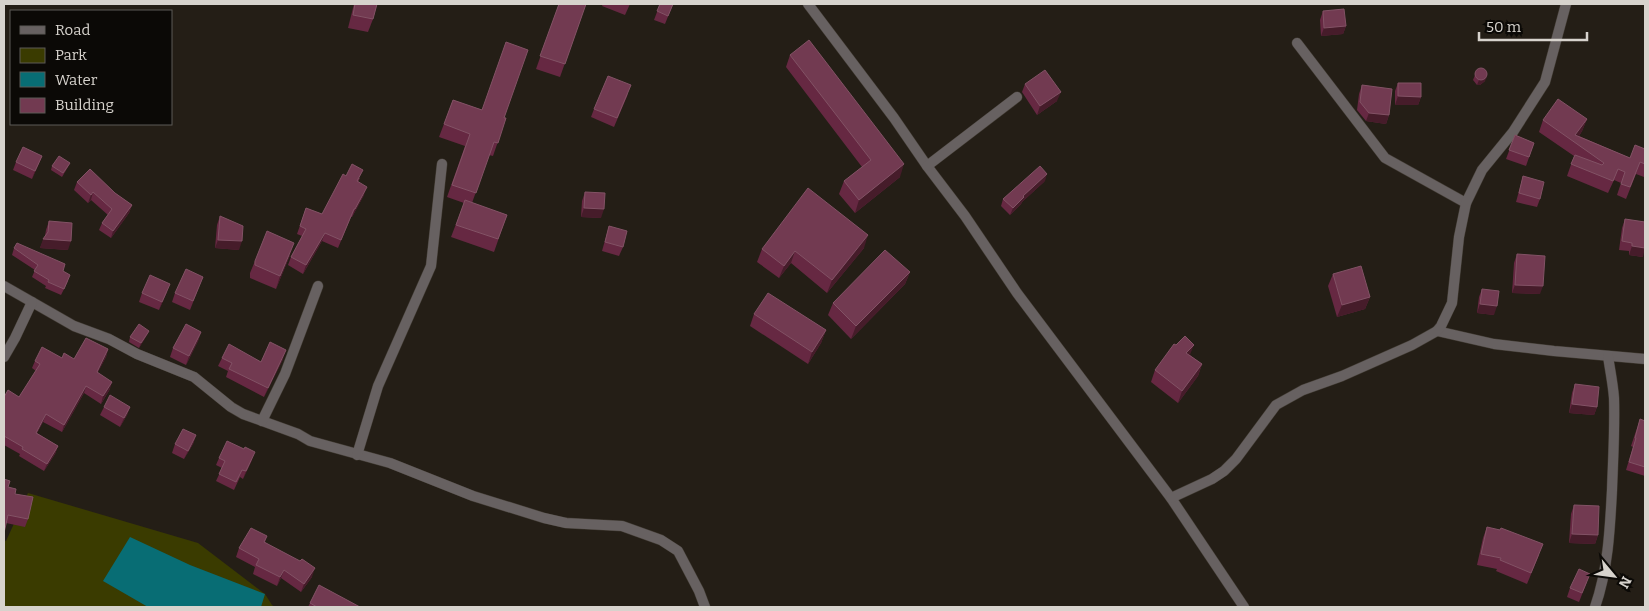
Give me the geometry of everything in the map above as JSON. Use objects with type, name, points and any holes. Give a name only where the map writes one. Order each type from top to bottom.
[{"type":"street","points":[[808,4],[894,118],[1017,293],[1171,498],[1244,607]]},
{"type":"street","points":[[1171,498],[1212,479],[1224,471],[1236,459],[1276,405],[1303,390],[1381,359],[1437,331],[1445,320],[1452,303],[1459,237],[1466,203],[1482,170],[1513,132],[1545,82],[1566,4]]},
{"type":"street","points":[[1297,43],[1385,158],[1466,203]]},
{"type":"street","points":[[926,166],[1017,97]]},
{"type":"street","points":[[357,455],[378,386],[431,266],[442,164]]},
{"type":"street","points":[[4,286],[74,326],[109,339],[137,354],[194,377],[231,407],[298,434],[310,441],[390,463],[473,496],[544,518],[566,523],[622,526],[661,540],[678,551],[699,591],[705,607]]},
{"type":"street","points":[[262,421],[285,374],[318,286]]},
{"type":"street","points":[[4,357],[32,302]]},
{"type":"street","points":[[1437,331],[1494,344],[1645,359]]},
{"type":"street","points":[[1595,607],[1609,541],[1611,514],[1614,396],[1608,356]]},
{"type":"green space","points":[[28,493],[198,543],[265,594],[275,607],[4,607],[4,540],[6,541]]},
{"type":"water","points":[[130,537],[190,565],[265,594],[261,607],[148,607],[103,581]]},
{"type":"building","points":[[355,4],[377,4],[373,19],[353,15]]},
{"type":"building","points":[[559,4],[586,4],[565,64],[540,56]]},
{"type":"building","points":[[660,4],[673,4],[668,16],[657,11]]},
{"type":"building","points":[[1344,9],[1346,26],[1324,28],[1323,11]]},
{"type":"building","points":[[809,40],[904,164],[859,200],[844,181],[871,160],[790,55]]},
{"type":"building","points":[[506,42],[528,50],[504,118],[506,118],[498,143],[494,142],[476,193],[452,185],[470,134],[444,124],[453,100],[482,110]]},
{"type":"building","points":[[1481,68],[1487,74],[1481,80],[1475,74]]},
{"type":"building","points":[[1045,70],[1061,92],[1040,106],[1025,84]]},
{"type":"building","points":[[608,76],[631,85],[617,118],[594,109]]},
{"type":"building","points":[[1398,83],[1421,83],[1421,97],[1398,96]]},
{"type":"building","points":[[1362,85],[1392,89],[1389,115],[1369,113],[1360,102]]},
{"type":"building","points":[[1558,99],[1587,119],[1575,135],[1630,158],[1635,145],[1645,149],[1645,164],[1640,162],[1630,187],[1621,184],[1625,172],[1618,169],[1613,181],[1571,164],[1575,155],[1602,165],[1604,163],[1543,120]]},
{"type":"building","points":[[1515,135],[1534,143],[1529,157],[1509,150]]},
{"type":"building","points":[[23,147],[42,156],[35,171],[16,162]]},
{"type":"building","points":[[59,156],[70,163],[63,173],[52,166]]},
{"type":"building","points":[[352,164],[363,170],[357,181],[367,187],[354,209],[341,240],[325,233],[306,265],[291,257],[306,229],[300,226],[306,208],[322,214],[343,174],[346,176]]},
{"type":"building","points":[[1040,166],[1047,174],[1013,208],[1003,199]]},
{"type":"building","points":[[90,169],[115,193],[132,205],[113,231],[102,223],[112,209],[93,192],[91,195],[77,182]]},
{"type":"building","points":[[1523,176],[1544,182],[1540,199],[1519,193]]},
{"type":"building","points":[[808,188],[868,235],[832,280],[795,251],[784,266],[762,249]]},
{"type":"building","points":[[585,192],[605,193],[604,209],[584,208]]},
{"type":"building","points":[[465,200],[507,215],[498,239],[456,225]]},
{"type":"building","points":[[220,216],[243,226],[242,241],[218,240]]},
{"type":"building","points":[[1625,219],[1645,222],[1645,248],[1632,246],[1632,243],[1622,241]]},
{"type":"building","points":[[49,221],[72,223],[71,241],[43,239],[48,232]]},
{"type":"building","points":[[609,226],[627,231],[623,247],[605,242]]},
{"type":"building","points":[[267,231],[294,243],[280,276],[255,265]]},
{"type":"building","points":[[17,243],[65,264],[63,271],[70,275],[64,289],[48,282],[49,280],[34,271],[38,265],[14,248]]},
{"type":"building","points":[[885,250],[910,272],[856,326],[833,303]]},
{"type":"building","points":[[1517,254],[1545,256],[1543,286],[1515,285]]},
{"type":"building","points":[[1361,266],[1370,297],[1342,305],[1333,274]]},
{"type":"building","points":[[186,269],[203,277],[193,301],[175,293]]},
{"type":"building","points":[[150,275],[170,284],[162,302],[142,293]]},
{"type":"building","points":[[1482,289],[1499,291],[1497,306],[1480,304]]},
{"type":"building","points":[[768,293],[826,330],[812,352],[754,314]]},
{"type":"building","points":[[139,324],[149,331],[141,343],[130,337]]},
{"type":"building","points":[[186,324],[201,332],[189,356],[173,348]]},
{"type":"building","points":[[1185,336],[1194,345],[1186,353],[1202,364],[1182,391],[1155,370],[1174,344],[1176,345]]},
{"type":"building","points":[[86,338],[108,349],[97,372],[112,382],[103,396],[86,386],[64,425],[46,414],[36,433],[58,446],[47,464],[4,436],[4,397],[8,390],[19,397],[40,364],[35,361],[42,347],[62,358],[64,353],[74,359]]},
{"type":"building","points":[[270,342],[286,350],[268,388],[229,369],[232,363],[222,358],[229,344],[261,362]]},
{"type":"building","points":[[1575,384],[1599,387],[1597,407],[1572,404]]},
{"type":"building","points":[[110,395],[130,407],[124,418],[104,407]]},
{"type":"building","points":[[1640,419],[1645,421],[1645,467],[1629,462]]},
{"type":"building","points":[[183,429],[196,435],[188,451],[175,444]]},
{"type":"building","points":[[227,441],[255,452],[246,471],[242,470],[236,482],[219,474],[225,461],[219,458]]},
{"type":"building","points":[[4,479],[10,481],[8,487],[16,489],[15,494],[33,497],[28,519],[8,515],[4,533]]},
{"type":"building","points":[[1574,505],[1599,506],[1598,535],[1572,534]]},
{"type":"building","points":[[1487,527],[1500,530],[1501,528],[1543,544],[1531,573],[1500,560],[1501,558],[1481,554]]},
{"type":"building","points":[[251,528],[267,536],[264,542],[300,561],[302,559],[315,568],[304,584],[284,570],[280,577],[256,565],[259,559],[239,548]]},
{"type":"building","points":[[1579,569],[1590,574],[1582,593],[1570,588]]},
{"type":"building","points":[[319,585],[360,607],[317,607],[310,603]]}]
